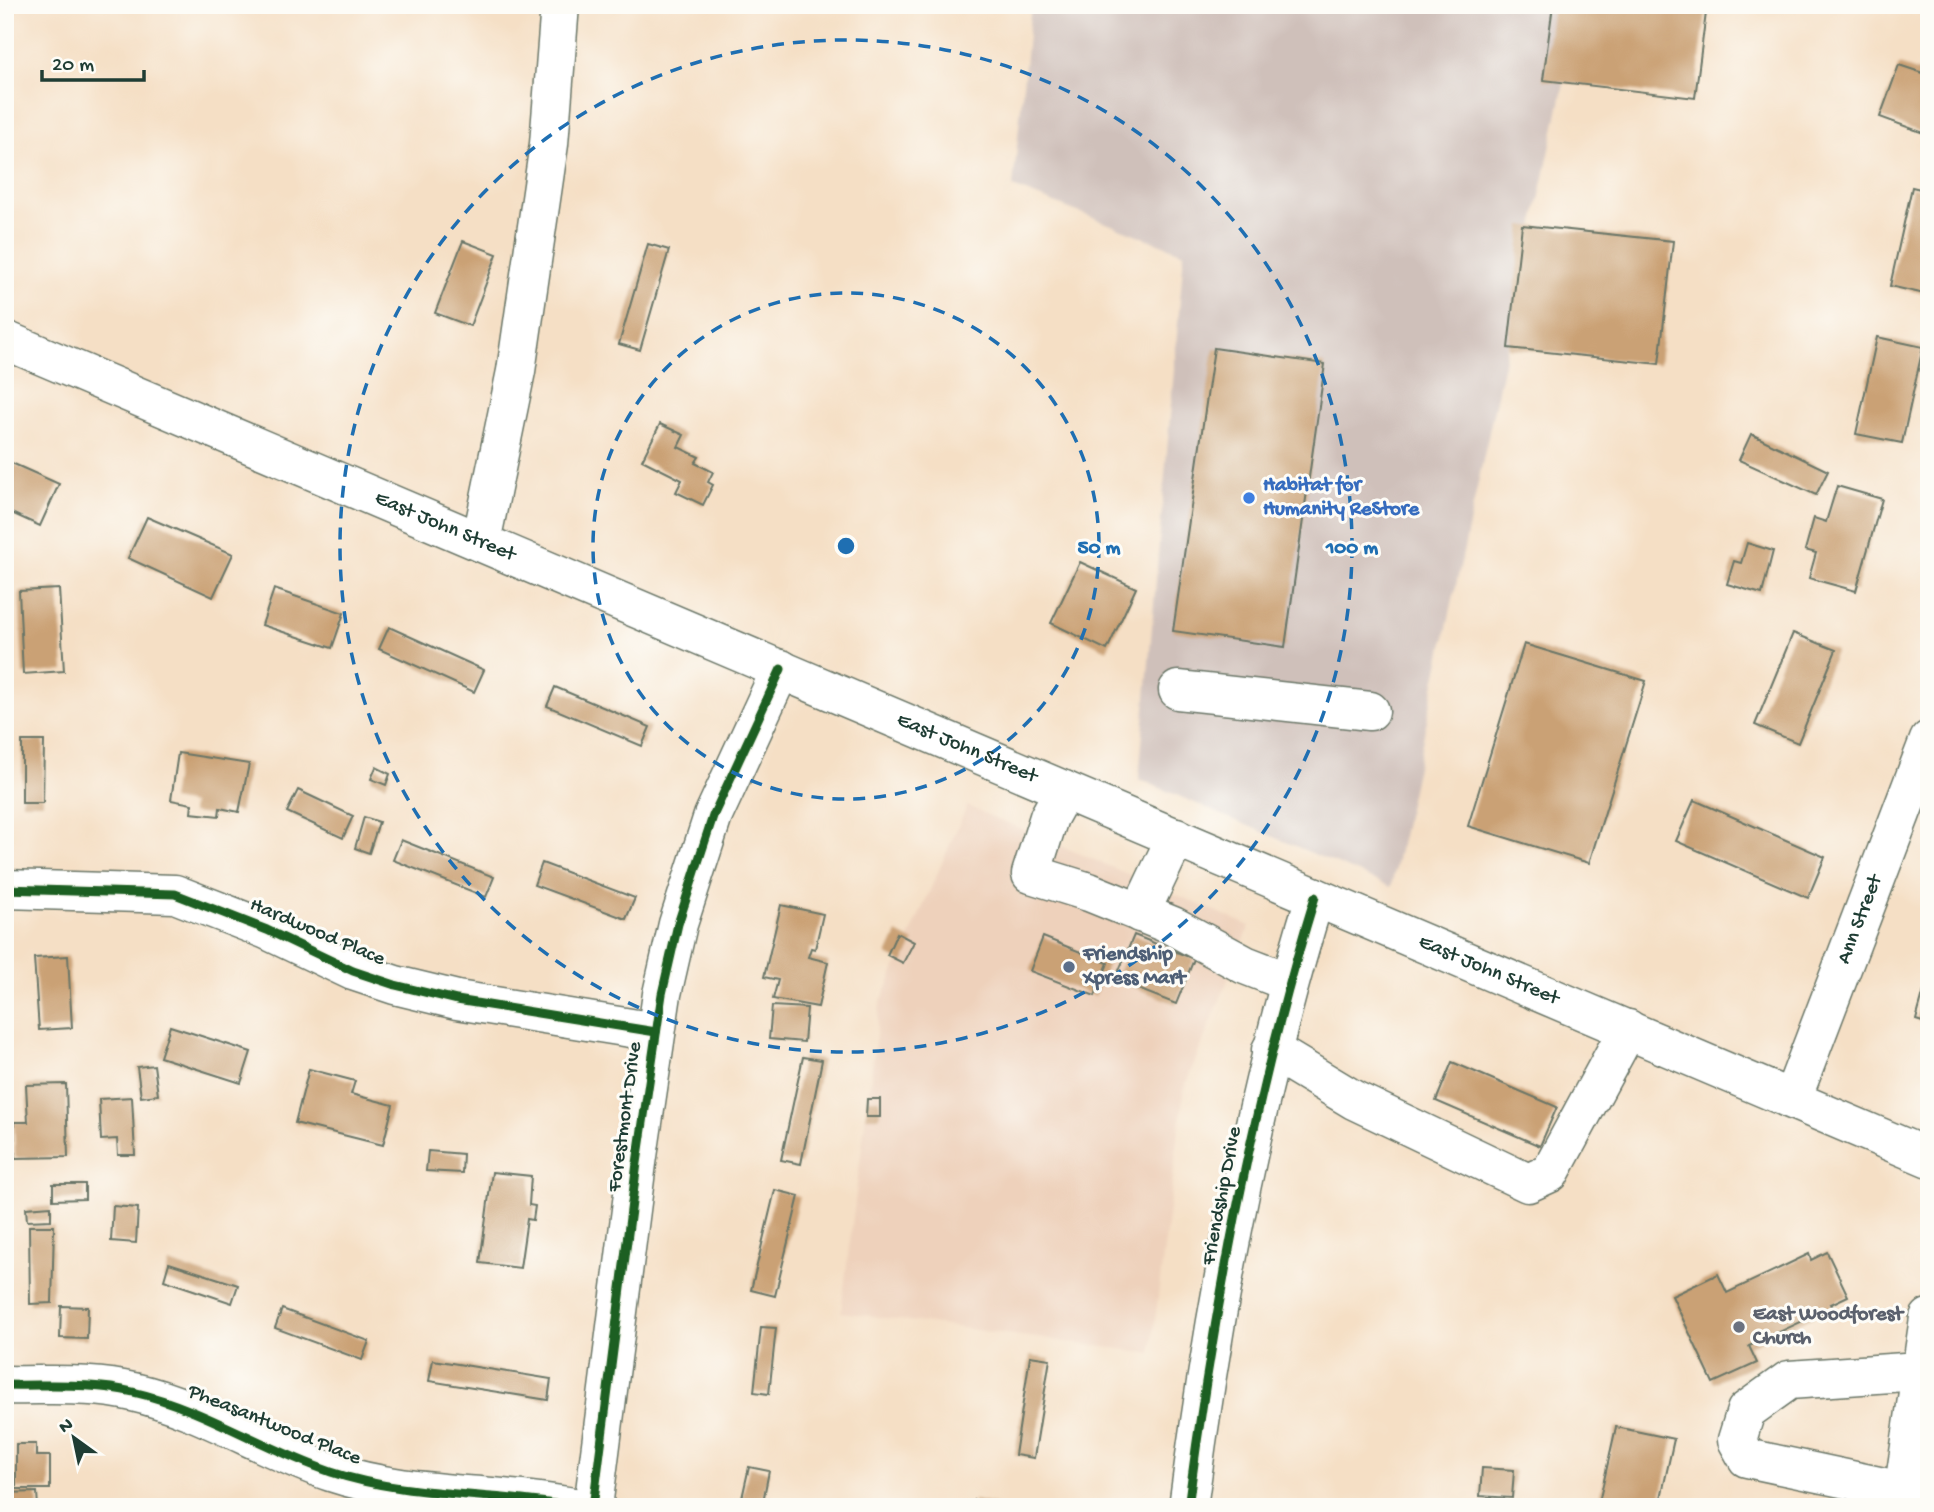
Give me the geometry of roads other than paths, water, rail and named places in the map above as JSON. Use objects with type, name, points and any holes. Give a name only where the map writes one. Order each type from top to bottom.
[{"type":"street","points":[[481,542],[516,371],[548,144],[560,5]]},
{"type":"street","name":"East John Street","points":[[5,340],[1929,1158]]},
{"type":"street","name":"Forestmont Drive","points":[[593,1507],[637,1163],[662,994],[678,924],[713,816],[781,669]]},
{"type":"street","points":[[1178,690],[1370,711]]},
{"type":"street","name":"Ann Street","points":[[1792,1099],[1929,740]]},
{"type":"street","points":[[1064,790],[1049,817],[1031,874],[1089,892],[1173,926],[1245,965],[1289,982]]},
{"type":"street","points":[[1140,913],[1176,837]]},
{"type":"street","name":"Hardwood Place","points":[[5,889],[175,894],[267,930],[354,971],[395,985],[457,1000],[656,1032]]},
{"type":"street","name":"Friendship Drive","points":[[1188,1507],[1202,1399],[1239,1201],[1271,1050],[1315,897]]},
{"type":"street","points":[[1271,1050],[1354,1100],[1528,1183],[1550,1172],[1628,1029]]},
{"type":"street","points":[[1919,1371],[1789,1380],[1746,1411],[1737,1440],[1747,1458],[1902,1499],[1929,1318]]},
{"type":"street","name":"Pheasantwood Place","points":[[5,1385],[99,1386],[130,1391],[192,1411],[331,1472],[413,1489],[573,1507]]},
{"type":"place","name":"Habitat for Humanity ReStore","points":[[1249,498]]},
{"type":"place","name":"Friendship Xpress Mart","points":[[1069,967]]},
{"type":"place","name":"East Woodforest Church","points":[[1739,1327]]}]
